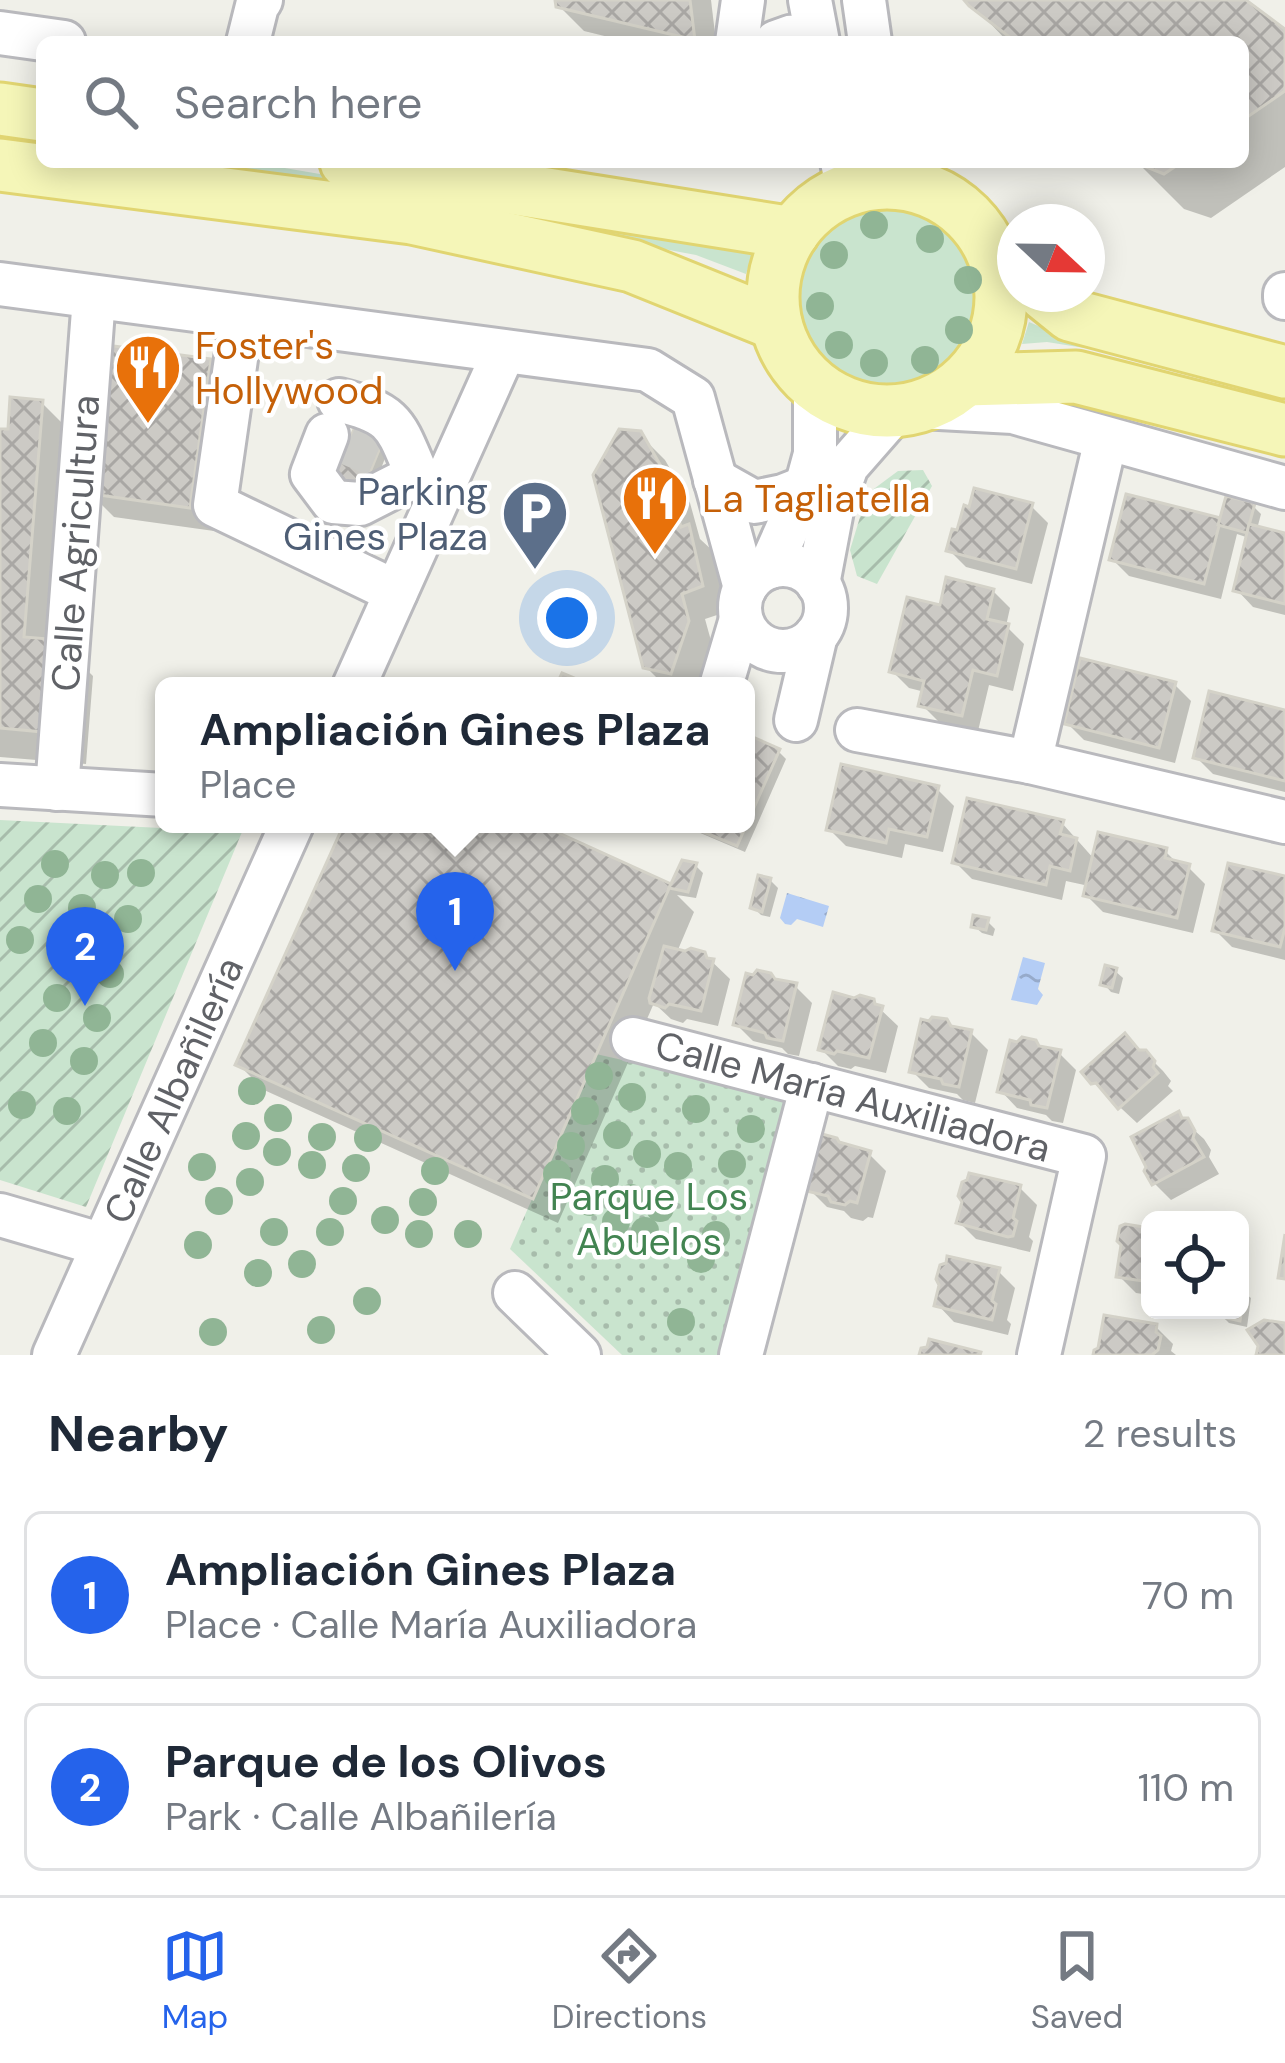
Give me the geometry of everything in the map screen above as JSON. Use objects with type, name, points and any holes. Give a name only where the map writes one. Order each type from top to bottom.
[{"type":"main road","points":[[0,109],[36,114]]},
{"type":"main road","points":[[0,165],[412,218],[632,266],[776,325]]},
{"type":"main road","points":[[384,168],[793,233]]},
{"type":"main road","points":[[997,254],[951,202],[921,188],[866,174],[817,207],[793,233],[778,262],[772,293],[776,325],[790,359],[815,387],[842,403],[872,411],[909,408],[945,396],[966,380],[986,354],[1000,312]]},
{"type":"main road","points":[[1067,312],[1285,372]]},
{"type":"main road","points":[[966,380],[1076,377],[1285,430]]},
{"type":"street","points":[[250,36],[261,0]]},
{"type":"street","points":[[738,36],[743,0]]},
{"type":"street","points":[[810,0],[817,36]]},
{"type":"street","points":[[865,0],[869,36]]},
{"type":"street","points":[[0,33],[36,38]]},
{"type":"street","points":[[0,284],[648,370],[693,398],[752,591],[755,641],[767,648],[794,649],[816,635]]},
{"type":"street","name":"Calle Agricultura","points":[[57,789],[94,297]]},
{"type":"street","points":[[242,317],[215,505],[396,592]]},
{"type":"street","points":[[348,434],[354,332]]},
{"type":"street","points":[[357,677],[396,592],[430,481],[504,352]]},
{"type":"street","points":[[724,677],[752,591],[806,487],[815,454],[815,387]]},
{"type":"street","points":[[371,408],[394,423],[430,481],[360,504],[333,502],[312,474],[371,408]]},
{"type":"street","points":[[818,584],[833,505],[847,466],[909,408],[1013,412],[1285,488]]},
{"type":"street","points":[[348,434],[430,481]]},
{"type":"street","points":[[1030,762],[1106,439]]},
{"type":"street","points":[[715,480],[754,502],[806,487]]},
{"type":"street","points":[[752,591],[783,565],[797,568],[823,594],[825,616],[796,719]]},
{"type":"street","points":[[857,730],[1030,762],[1285,822]]},
{"type":"street","points":[[0,785],[155,794]]},
{"type":"street","name":"Calle Albañilería","points":[[54,1355],[288,833]]},
{"type":"street","name":"Calle María Auxiliadora","points":[[633,1039],[1084,1156],[1039,1355]]},
{"type":"street","points":[[741,1355],[812,1085]]},
{"type":"street","points":[[0,1215],[104,1245]]},
{"type":"street","points":[[514,1293],[579,1355]]},
{"type":"green space","points":[[228,168],[284,168],[754,248],[746,274],[696,255]]},
{"type":"green space","points":[[892,206],[927,213],[956,233],[976,262],[983,297],[976,332],[956,361],[927,381],[892,388],[857,381],[828,361],[808,332],[801,297],[808,262],[828,233],[857,213]]},
{"type":"green space","points":[[1029,322],[1057,334],[1285,393],[1285,400],[1091,349],[1047,342],[1022,344]]},
{"type":"green space","points":[[923,470],[932,486],[877,584],[857,576],[850,550],[867,494],[898,471]]},
{"type":"green space","points":[[0,820],[155,828],[155,833],[242,833],[86,1207],[0,1180]]},
{"type":"green space","name":"Parque Los Abuelos","points":[[596,1054],[798,1100],[733,1355],[622,1355],[510,1249]]},
{"type":"water","points":[[787,893],[829,906],[823,927],[797,919],[785,924],[780,918]]},
{"type":"water","points":[[1023,957],[1045,963],[1038,989],[1043,995],[1037,1005],[1011,1000]]},
{"type":"building","points":[[555,0],[690,0],[694,36],[678,36],[556,7]]},
{"type":"building","points":[[964,0],[1246,0],[1285,29],[1285,91],[1249,116],[1249,36],[1008,36]]},
{"type":"building","name":"Foster's Hollywood","points":[[106,345],[211,359],[190,508],[85,493]]},
{"type":"building","points":[[10,397],[43,400],[24,637],[61,640],[54,733],[0,728],[0,429],[8,429]]},
{"type":"building","points":[[360,415],[388,428],[359,499],[330,486]]},
{"type":"building","name":"La Tagliatella","points":[[619,429],[641,431],[666,475],[681,527],[689,524],[703,586],[682,594],[689,621],[671,674],[643,668],[593,475]]},
{"type":"building","points":[[974,488],[1033,503],[1016,569],[946,551]]},
{"type":"building","points":[[1126,494],[1221,518],[1204,584],[1109,560]]},
{"type":"building","points":[[1226,496],[1255,503],[1247,533],[1218,525]]},
{"type":"building","points":[[1249,524],[1285,533],[1285,604],[1233,591]]},
{"type":"building","points":[[946,577],[994,589],[987,619],[1009,624],[997,676],[973,670],[962,716],[918,706],[924,681],[889,672],[907,597],[940,605]]},
{"type":"building","points":[[1080,658],[1176,682],[1159,748],[1064,724]]},
{"type":"building","points":[[1209,691],[1285,710],[1285,781],[1193,758]]},
{"type":"building","points":[[755,738],[780,749],[755,805]]},
{"type":"building","points":[[841,764],[939,786],[927,837],[889,829],[886,843],[826,830]]},
{"type":"building","points":[[967,798],[1064,820],[1060,834],[1077,838],[1070,871],[1050,866],[1046,885],[952,863]]},
{"type":"building","points":[[1098,832],[1167,848],[1165,858],[1190,864],[1177,918],[1083,896]]},
{"type":"building","points":[[340,833],[559,833],[671,884],[533,1199],[235,1065]]},
{"type":"building","points":[[706,833],[743,833],[737,846]]},
{"type":"building","points":[[682,860],[697,863],[688,892],[669,888]]},
{"type":"building","points":[[1228,863],[1285,876],[1285,928],[1280,947],[1212,931]]},
{"type":"building","points":[[758,875],[771,878],[762,912],[750,908]]},
{"type":"building","points":[[973,915],[989,918],[986,930],[971,927]]},
{"type":"building","points":[[664,946],[691,948],[714,959],[701,1011],[650,1003]]},
{"type":"building","points":[[1105,965],[1117,968],[1112,988],[1100,985]]},
{"type":"building","points":[[757,970],[797,983],[783,1041],[733,1025],[746,973],[753,975]]},
{"type":"building","points":[[833,992],[854,998],[860,995],[883,1006],[869,1058],[818,1050]]},
{"type":"building","points":[[932,1017],[972,1030],[959,1087],[909,1072],[921,1019]]},
{"type":"building","points":[[1125,1033],[1139,1050],[1146,1050],[1158,1073],[1118,1109],[1081,1072]]},
{"type":"building","points":[[1022,1037],[1061,1050],[1047,1108],[997,1092],[1010,1040],[1017,1042]]},
{"type":"building","points":[[1179,1111],[1182,1118],[1188,1118],[1204,1157],[1152,1185],[1131,1137]]},
{"type":"building","points":[[822,1134],[871,1151],[857,1203],[831,1202],[828,1196],[806,1191]]},
{"type":"building","points":[[969,1173],[1021,1185],[1013,1236],[956,1223],[962,1202],[958,1196]]},
{"type":"building","points":[[1120,1226],[1141,1227],[1141,1281],[1116,1277]]},
{"type":"building","points":[[1285,1234],[1285,1279],[1278,1278]]},
{"type":"building","points":[[947,1256],[1000,1268],[992,1320],[934,1306],[936,1279]]},
{"type":"building","points":[[1104,1315],[1157,1324],[1158,1350],[1152,1355],[1093,1355]]},
{"type":"building","points":[[1264,1320],[1285,1323],[1285,1355],[1256,1355],[1258,1346],[1247,1330]]},
{"type":"building","points":[[929,1339],[981,1352],[919,1355]]},
{"type":"tunnel","points":[[348,444],[376,456]]},
{"type":"place","name":"Foster's Hollywood","points":[[148,426]]},
{"type":"place","name":"La Tagliatella","points":[[655,557]]},
{"type":"place","name":"Parking Gines Plaza","points":[[535,572]]},
{"type":"place","name":"Ampliación Gines Plaza","points":[[455,971]]},
{"type":"place","name":"Parque de los Olivos","points":[[85,1006]]}]
